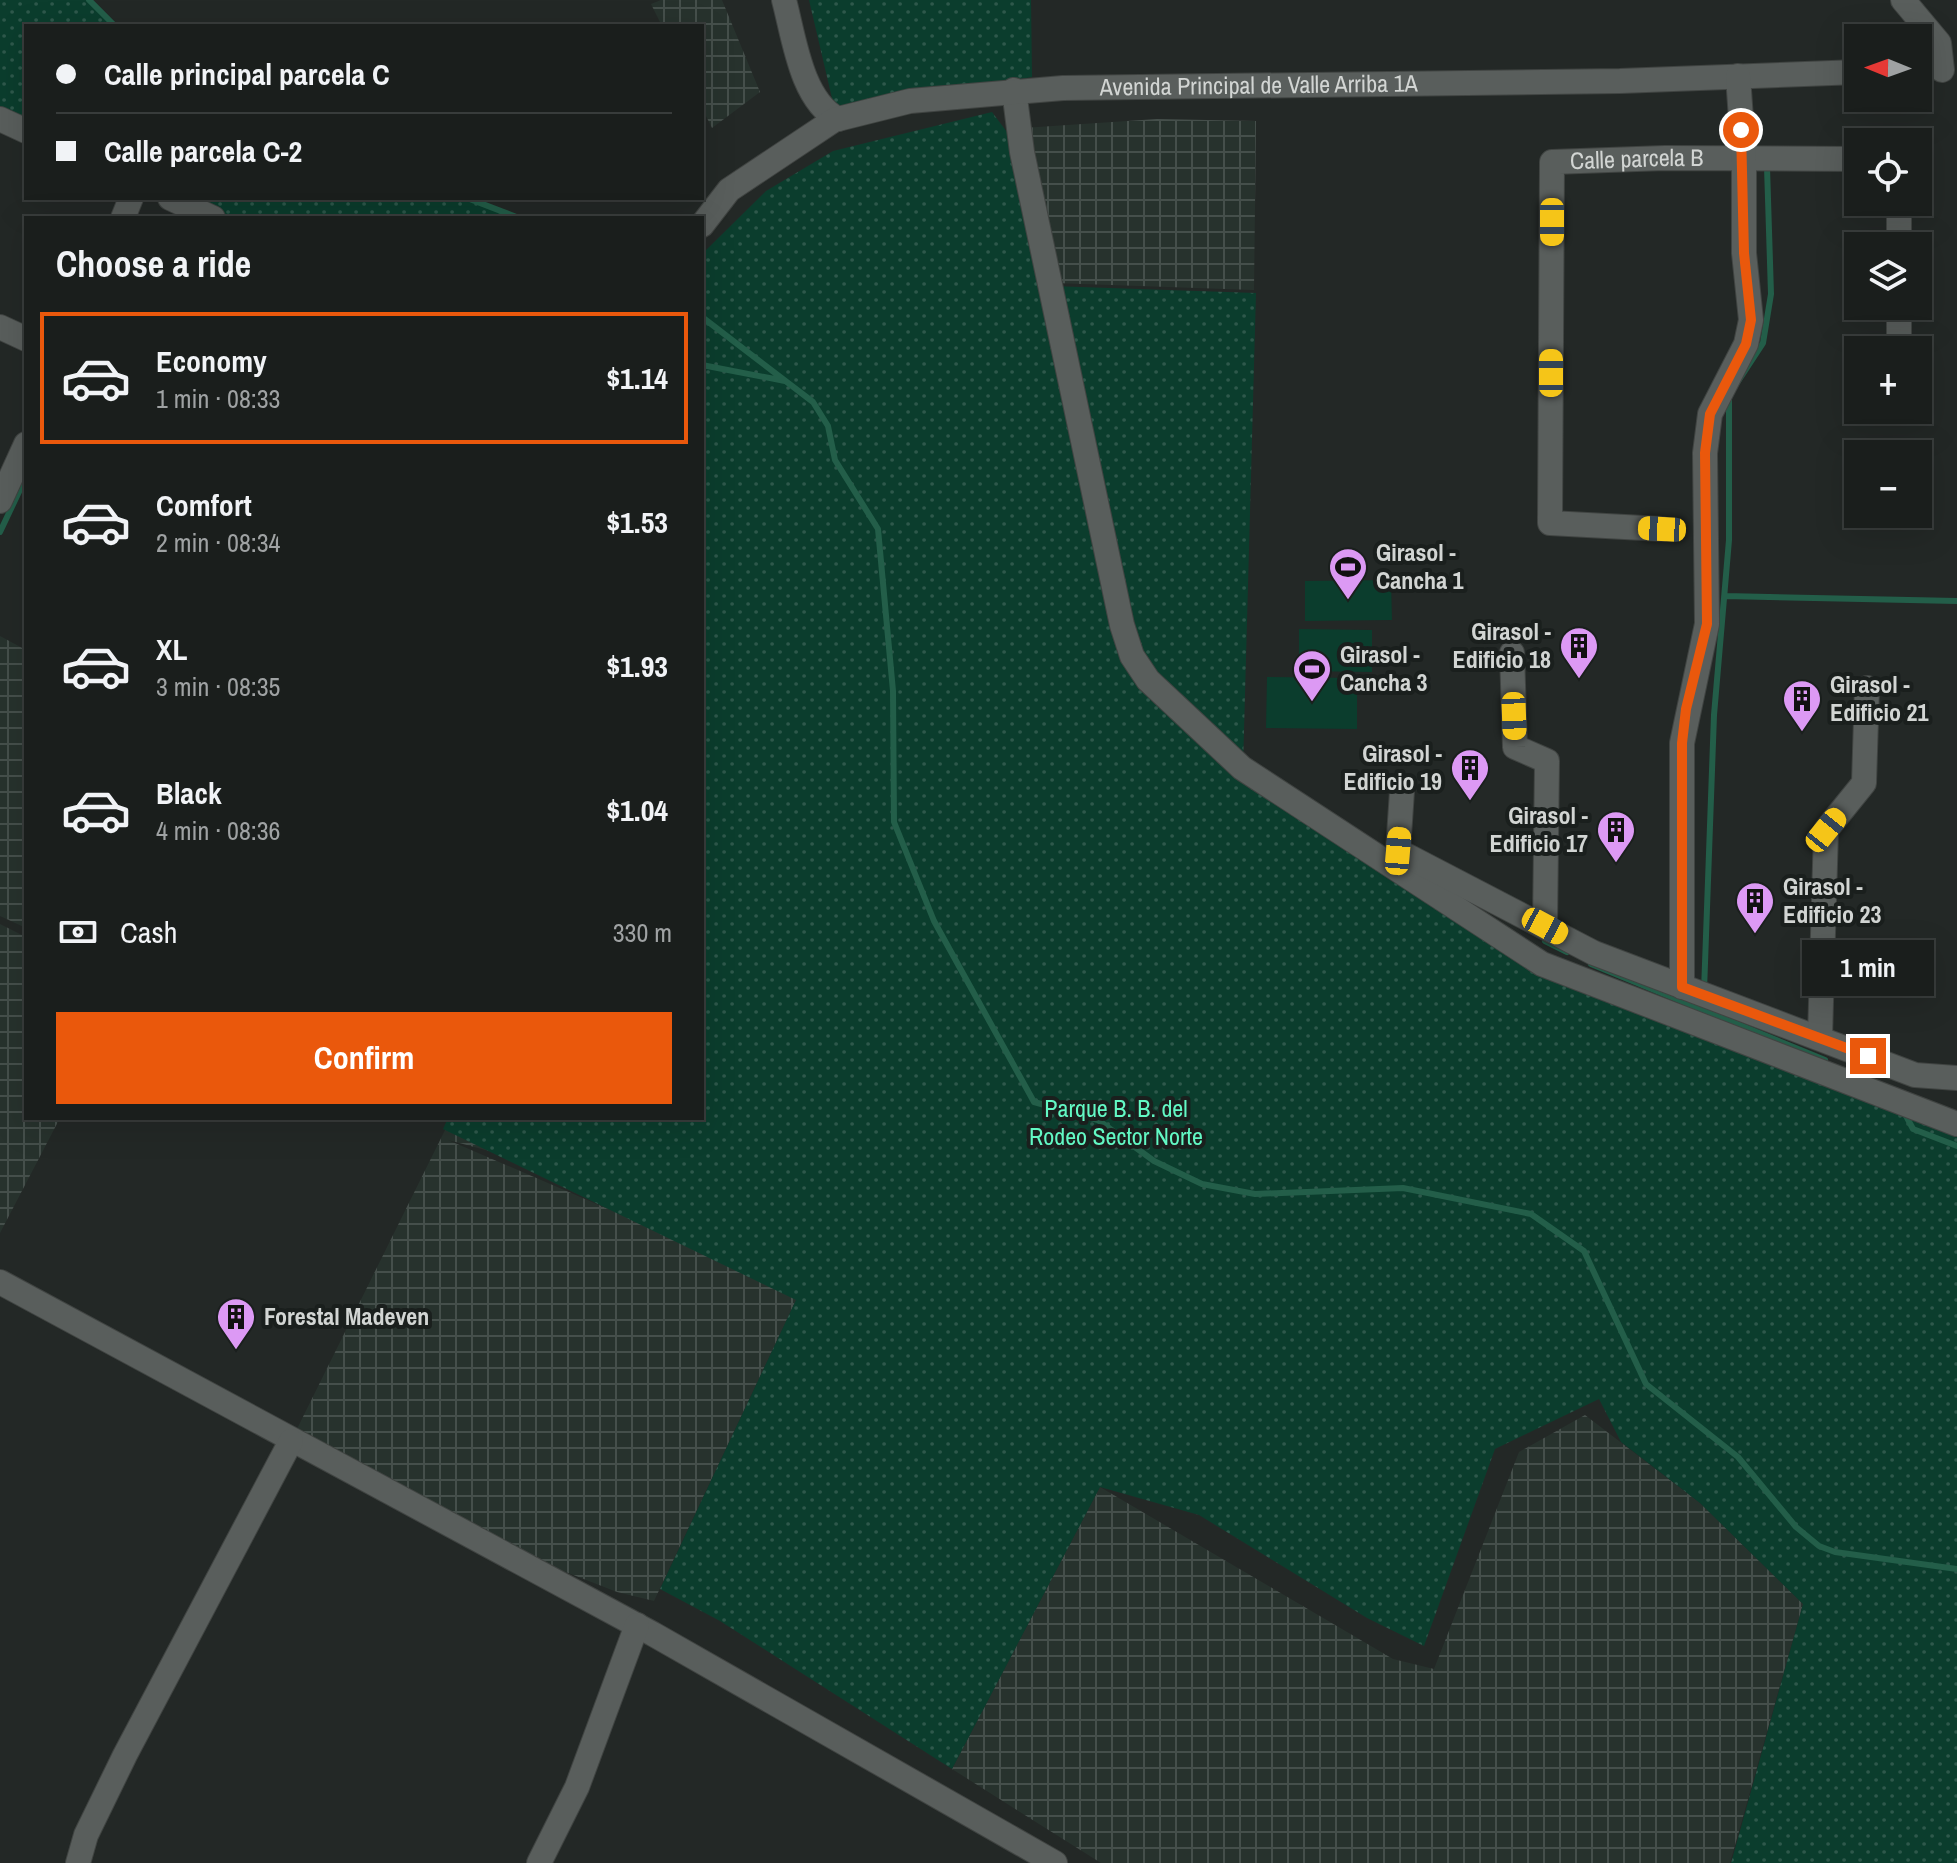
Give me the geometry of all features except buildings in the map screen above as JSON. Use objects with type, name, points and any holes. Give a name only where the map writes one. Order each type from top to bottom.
[{"type":"street","points":[[784,0],[811,86],[829,115],[838,119]]},
{"type":"street","points":[[1903,0],[1939,43],[1939,70]]},
{"type":"street","name":"Avenida Principal de Valle Arriba 1A","points":[[704,222],[729,190],[838,119],[910,101],[1014,90],[1844,72]]},
{"type":"street","points":[[1682,987],[1682,743],[1686,709],[1707,624],[1705,453],[1710,414],[1746,344],[1751,320],[1744,253],[1744,158],[1738,76]]},
{"type":"street","points":[[1014,90],[1022,152],[1122,625],[1132,656],[1148,680],[1242,768],[1542,964],[1957,1124]]},
{"type":"street","points":[[0,119],[24,130]]},
{"type":"street","name":"Calle parcela B","points":[[1662,529],[1550,523],[1552,162],[1844,159]]},
{"type":"street","points":[[174,200],[209,216]]},
{"type":"street","points":[[0,327],[24,338]]},
{"type":"street","points":[[1,497],[24,448]]},
{"type":"street","points":[[1512,653],[1515,747],[1547,761],[1545,926]]},
{"type":"street","points":[[1820,1037],[1826,830],[1864,783],[1867,688]]},
{"type":"street","points":[[1402,791],[1398,851],[1594,953],[1915,1075],[1957,1078]]},
{"type":"street","points":[[0,1282],[637,1625],[1055,1863]]},
{"type":"street","points":[[78,1863],[86,1835],[125,1755],[291,1441]]},
{"type":"street","points":[[539,1863],[577,1787],[637,1625]]},
{"type":"shaded area","points":[[661,0],[722,0],[760,92],[712,128],[704,112],[704,24],[661,24],[651,4]]},
{"type":"shaded area","points":[[1157,119],[1256,121],[1254,290],[1054,283],[1023,128]]},
{"type":"shaded area","points":[[0,636],[24,649],[24,927],[0,916]]},
{"type":"shaded area","points":[[0,924],[24,936],[24,1120],[59,1120],[0,1233]]},
{"type":"shaded area","points":[[450,1120],[703,1120],[796,1300],[654,1601],[617,1592],[499,1546],[291,1441]],"holes":[[[448,1140],[493,1152],[615,1212]]]},
{"type":"shaded area","points":[[1585,1415],[1700,1503],[1803,1604],[1730,1863],[1101,1863],[952,1769],[1100,1487],[1393,1659],[1434,1669],[1519,1452]]},
{"type":"green space","points":[[0,0],[87,0],[110,24],[24,24],[24,127],[0,116]]},
{"type":"green space","points":[[809,0],[1031,0],[1032,77],[835,111]]},
{"type":"green space","name":"Parque B. B. del Rodeo Sector Norte","points":[[992,112],[1022,152],[1051,286],[1256,293],[1243,768],[1560,963],[1957,1124],[1957,1863],[1731,1863],[1803,1604],[1700,1503],[1621,1442],[1599,1399],[1495,1449],[1424,1646],[1367,1618],[1199,1515],[1100,1487],[952,1769],[720,1621],[660,1589],[796,1300],[443,1129],[447,1120],[704,1120],[704,252],[766,191],[833,151]]},
{"type":"green space","points":[[179,200],[470,200],[510,216],[214,216]]},
{"type":"green space","name":"Girasol - Cancha 1","points":[[1391,580],[1392,620],[1305,621],[1305,581]]},
{"type":"green space","points":[[1299,629],[1372,630],[1372,672],[1299,671]]},
{"type":"green space","name":"Girasol - Cancha 3","points":[[1267,677],[1357,678],[1357,729],[1266,728]]},
{"type":"waterway","points":[[89,0],[113,24]]},
{"type":"waterway","points":[[1704,991],[1714,715],[1729,540],[1729,395],[1763,343],[1771,294],[1767,167],[1762,166]]},
{"type":"waterway","points":[[472,200],[514,216]]},
{"type":"waterway","points":[[704,319],[813,402],[828,426],[835,460],[878,529],[893,691],[894,822],[934,921],[1034,1102],[1098,1120],[1154,1161],[1202,1184],[1255,1194],[1403,1188],[1531,1214],[1584,1251],[1646,1384],[1738,1457],[1796,1527],[1819,1546],[1835,1552],[1957,1569]]},
{"type":"waterway","points":[[704,365],[785,381]]},
{"type":"waterway","points":[[0,532],[24,481]]},
{"type":"waterway","points":[[1725,596],[1957,601]]},
{"type":"waterway","points":[[1545,941],[1567,952]]},
{"type":"waterway","points":[[1591,964],[1825,1060]]},
{"type":"waterway","points":[[1904,1112],[1913,1129],[1957,1146]]},
{"type":"place","name":"Girasol - Cancha 1","points":[[1348,601]]},
{"type":"place","name":"Girasol - Edificio 18","points":[[1579,680]]},
{"type":"place","name":"Girasol - Cancha 3","points":[[1312,703]]},
{"type":"place","name":"Girasol - Edificio 21","points":[[1802,733]]},
{"type":"place","name":"Girasol - Edificio 19","points":[[1470,802]]},
{"type":"place","name":"Girasol - Edificio 17","points":[[1616,864]]},
{"type":"place","name":"Girasol - Edificio 23","points":[[1755,935]]},
{"type":"place","name":"Forestal Madeven","points":[[236,1351]]},
{"type":"route","points":[[1741,130],[1744,253],[1751,320],[1746,344],[1710,414],[1705,453],[1707,624],[1686,709],[1682,743],[1682,987],[1868,1056]]}]
